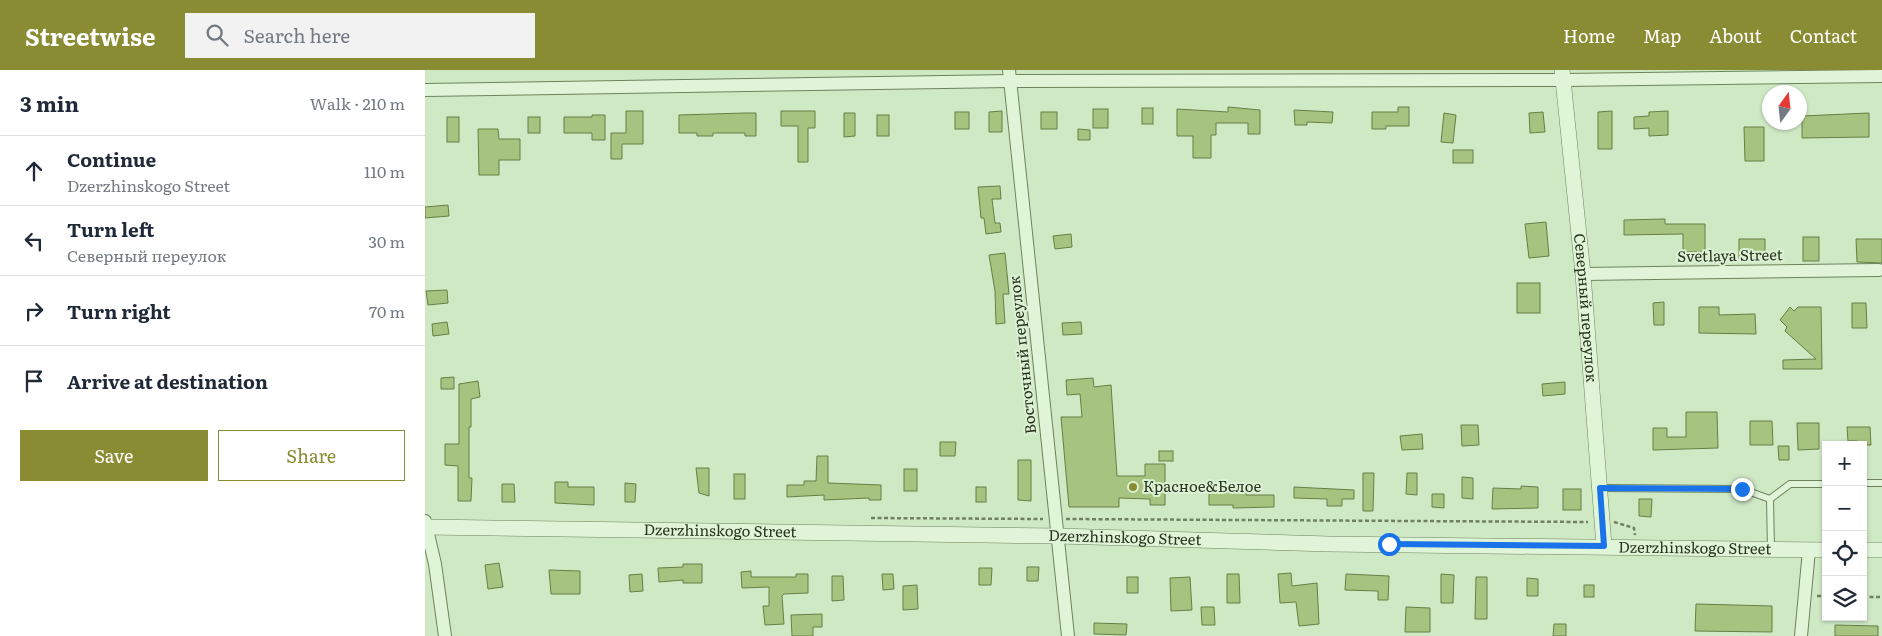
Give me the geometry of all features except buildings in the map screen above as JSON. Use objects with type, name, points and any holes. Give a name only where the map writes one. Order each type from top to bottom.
[{"type":"street","name":"Северный переулок","points":[[1563,75],[1583,274],[1604,546]]},
{"type":"street","points":[[425,90],[1010,76],[1882,76]]},
{"type":"street","name":"Восточный переулок","points":[[1010,76],[1069,636]]},
{"type":"street","name":"Svetlaya Street","points":[[1583,274],[1879,270]]},
{"type":"street","points":[[425,521],[435,564],[445,636]]},
{"type":"street","name":"Dzerzhinskogo Street","points":[[425,527],[1058,536],[1329,544],[1822,550]]},
{"type":"street","points":[[1801,636],[1809,550]]},
{"type":"street","points":[[1867,550],[1882,550]]},
{"type":"lane","points":[[1867,483],[1882,483]]},
{"type":"lane","points":[[1769,499],[1790,484],[1822,484]]},
{"type":"lane","points":[[1600,488],[1742,489],[1769,499]]},
{"type":"lane","points":[[1769,499],[1771,549]]},
{"type":"path","points":[[1815,596],[1822,596]]},
{"type":"path","points":[[1867,597],[1882,598]]},
{"type":"place","name":"Красное&Белое","points":[[1133,487]]},
{"type":"route","points":[[1389,544],[1604,546],[1600,488],[1742,489]]}]
